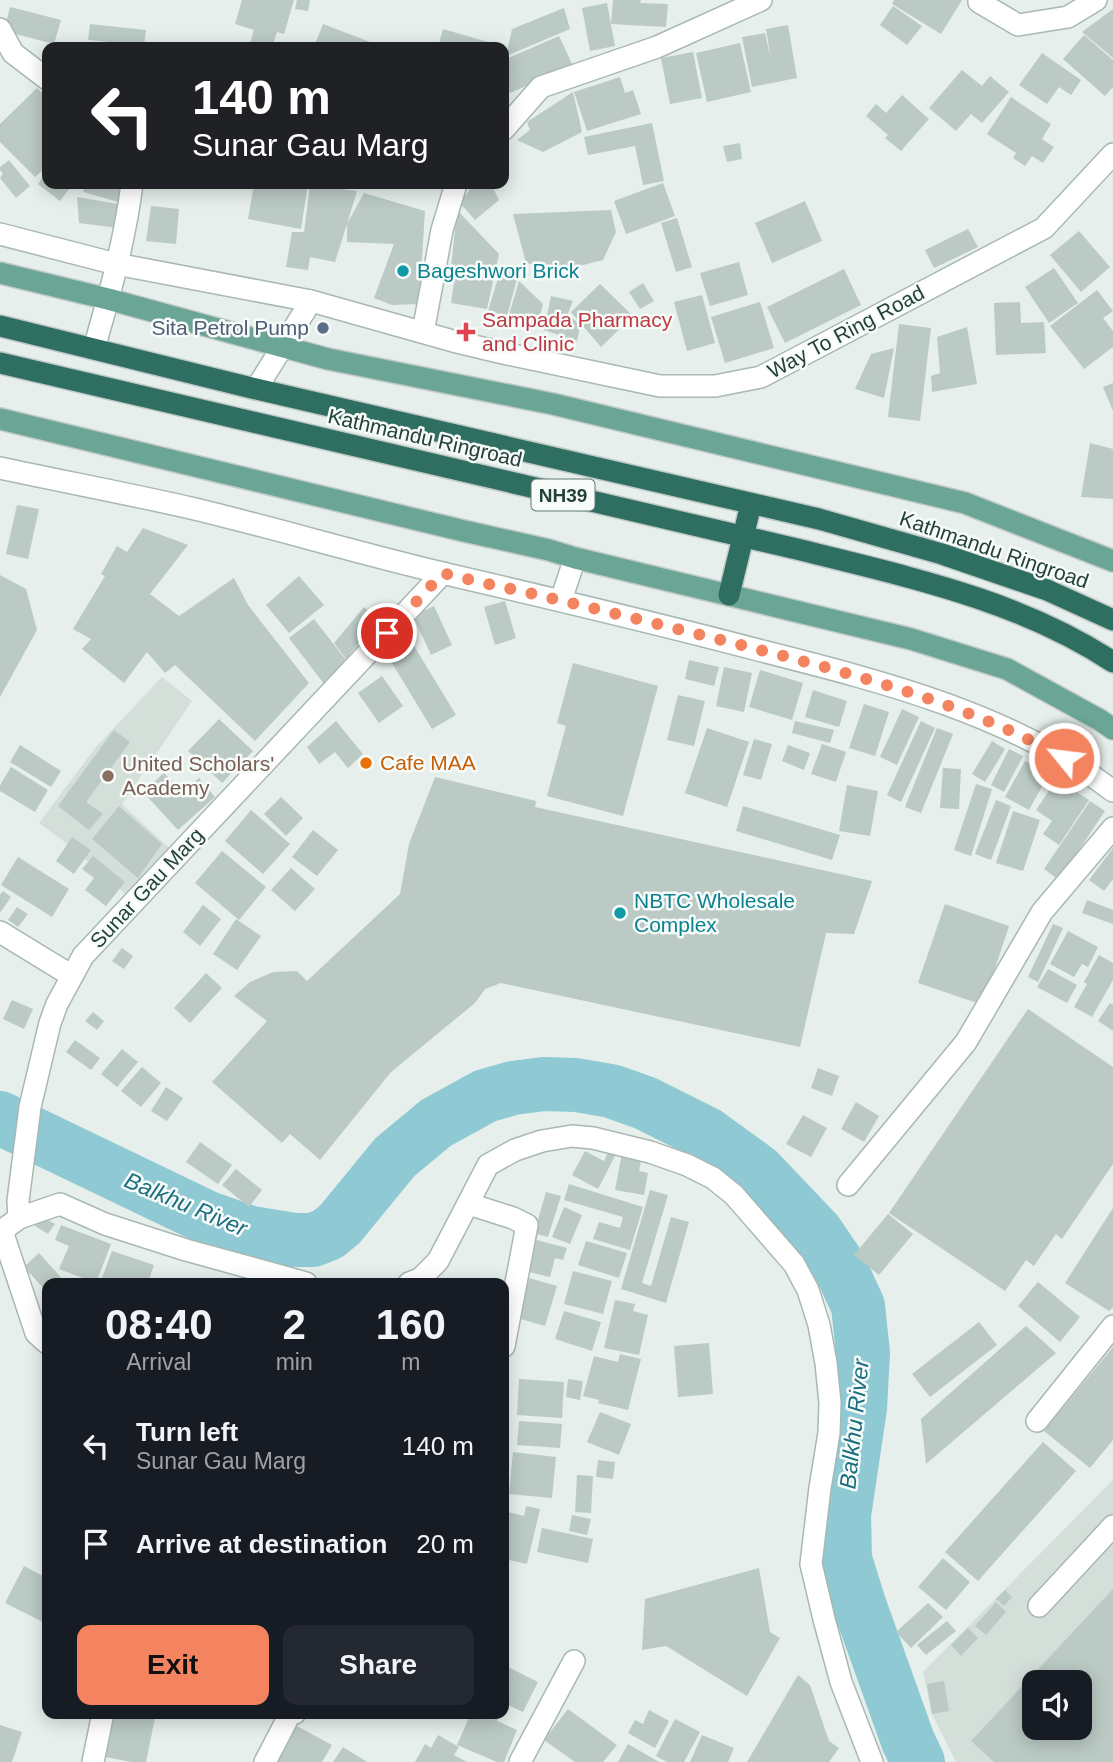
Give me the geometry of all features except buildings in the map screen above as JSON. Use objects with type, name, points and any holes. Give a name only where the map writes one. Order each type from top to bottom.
[{"type":"highway","name":"Kathmandu Ringroad","points":[[0,326],[256,390],[819,519],[942,554],[1047,590],[1113,620]]},
{"type":"highway","name":"Kathmandu Ringroad","points":[[0,363],[927,582],[983,599],[1055,629],[1113,662]]},
{"type":"highway","points":[[729,595],[751,504]]},
{"type":"main road","points":[[0,274],[108,299],[328,359],[553,404],[965,503],[1113,561]]},
{"type":"main road","points":[[0,419],[911,639],[1007,669],[1113,729]]},
{"type":"street","points":[[509,123],[541,88],[657,47],[761,0]]},
{"type":"street","points":[[979,0],[1018,25],[1068,17],[1096,0]]},
{"type":"street","points":[[0,29],[12,53],[42,75]]},
{"type":"street","name":"Way To Ring Road","points":[[0,234],[116,264],[311,301],[503,353],[660,386],[715,386],[761,377],[1044,228],[1113,154]]},
{"type":"street","points":[[94,348],[108,299],[131,189]]},
{"type":"street","points":[[423,332],[442,230],[454,189]]},
{"type":"street","points":[[256,390],[311,301]]},
{"type":"street","points":[[0,468],[195,510],[561,600],[824,667],[921,695],[1024,737],[1064,758],[1113,791]]},
{"type":"street","points":[[561,600],[575,558]]},
{"type":"street","name":"Sunar Gau Marg","points":[[19,1209],[30,1107],[50,1023],[57,1004],[83,956],[443,573]]},
{"type":"street","points":[[848,1185],[965,1042],[1042,912],[1113,828]]},
{"type":"street","points":[[0,932],[72,976]]},
{"type":"street","points":[[420,1278],[438,1261],[488,1165],[515,1150],[542,1141],[572,1136],[593,1138],[650,1152],[713,1178],[734,1195],[794,1264],[808,1290],[819,1325],[830,1403],[829,1433],[811,1564],[841,1682],[872,1762]]},
{"type":"street","points":[[42,1338],[36,1333],[1,1232],[19,1209],[60,1204],[105,1224],[288,1278]]},
{"type":"street","points":[[469,1204],[527,1224],[509,1319]]},
{"type":"street","points":[[1037,1421],[1113,1326]]},
{"type":"street","points":[[1040,1606],[1113,1526]]},
{"type":"street","points":[[520,1762],[574,1661]]},
{"type":"street","points":[[93,1762],[102,1719]]},
{"type":"street","points":[[265,1762],[287,1719]]},
{"type":"shaded area","name":"United Scholars' Academy","points":[[162,677],[192,701],[122,804],[171,850],[128,896],[39,823],[96,747]]},
{"type":"shaded area","points":[[1113,1480],[1113,1762],[956,1762],[932,1714],[923,1672]]},
{"type":"waterway","name":"Balkhu River","points":[[0,1118],[208,1218],[251,1233],[294,1240],[313,1240],[328,1234],[340,1224],[395,1157],[436,1123],[485,1096],[513,1088],[544,1084],[576,1085],[611,1091],[645,1103],[707,1134],[758,1171],[816,1232],[840,1267],[858,1306],[863,1353],[860,1408],[844,1515],[845,1559],[908,1741],[918,1762]]},
{"type":"place","name":"Bageshwori Brick","points":[[403,271]]},
{"type":"place","name":"Sita Petrol Pump","points":[[323,328]]},
{"type":"place","name":"Sampada Pharmacy and Clinic","points":[[466,332]]},
{"type":"place","name":"Cafe MAA","points":[[366,763]]},
{"type":"place","name":"United Scholars' Academy","points":[[108,776]]},
{"type":"place","name":"NBTC Wholesale Complex","points":[[620,913]]},
{"type":"route","points":[[387,633],[443,573],[714,638],[872,680],[941,702],[1024,737],[1064,758]]}]
